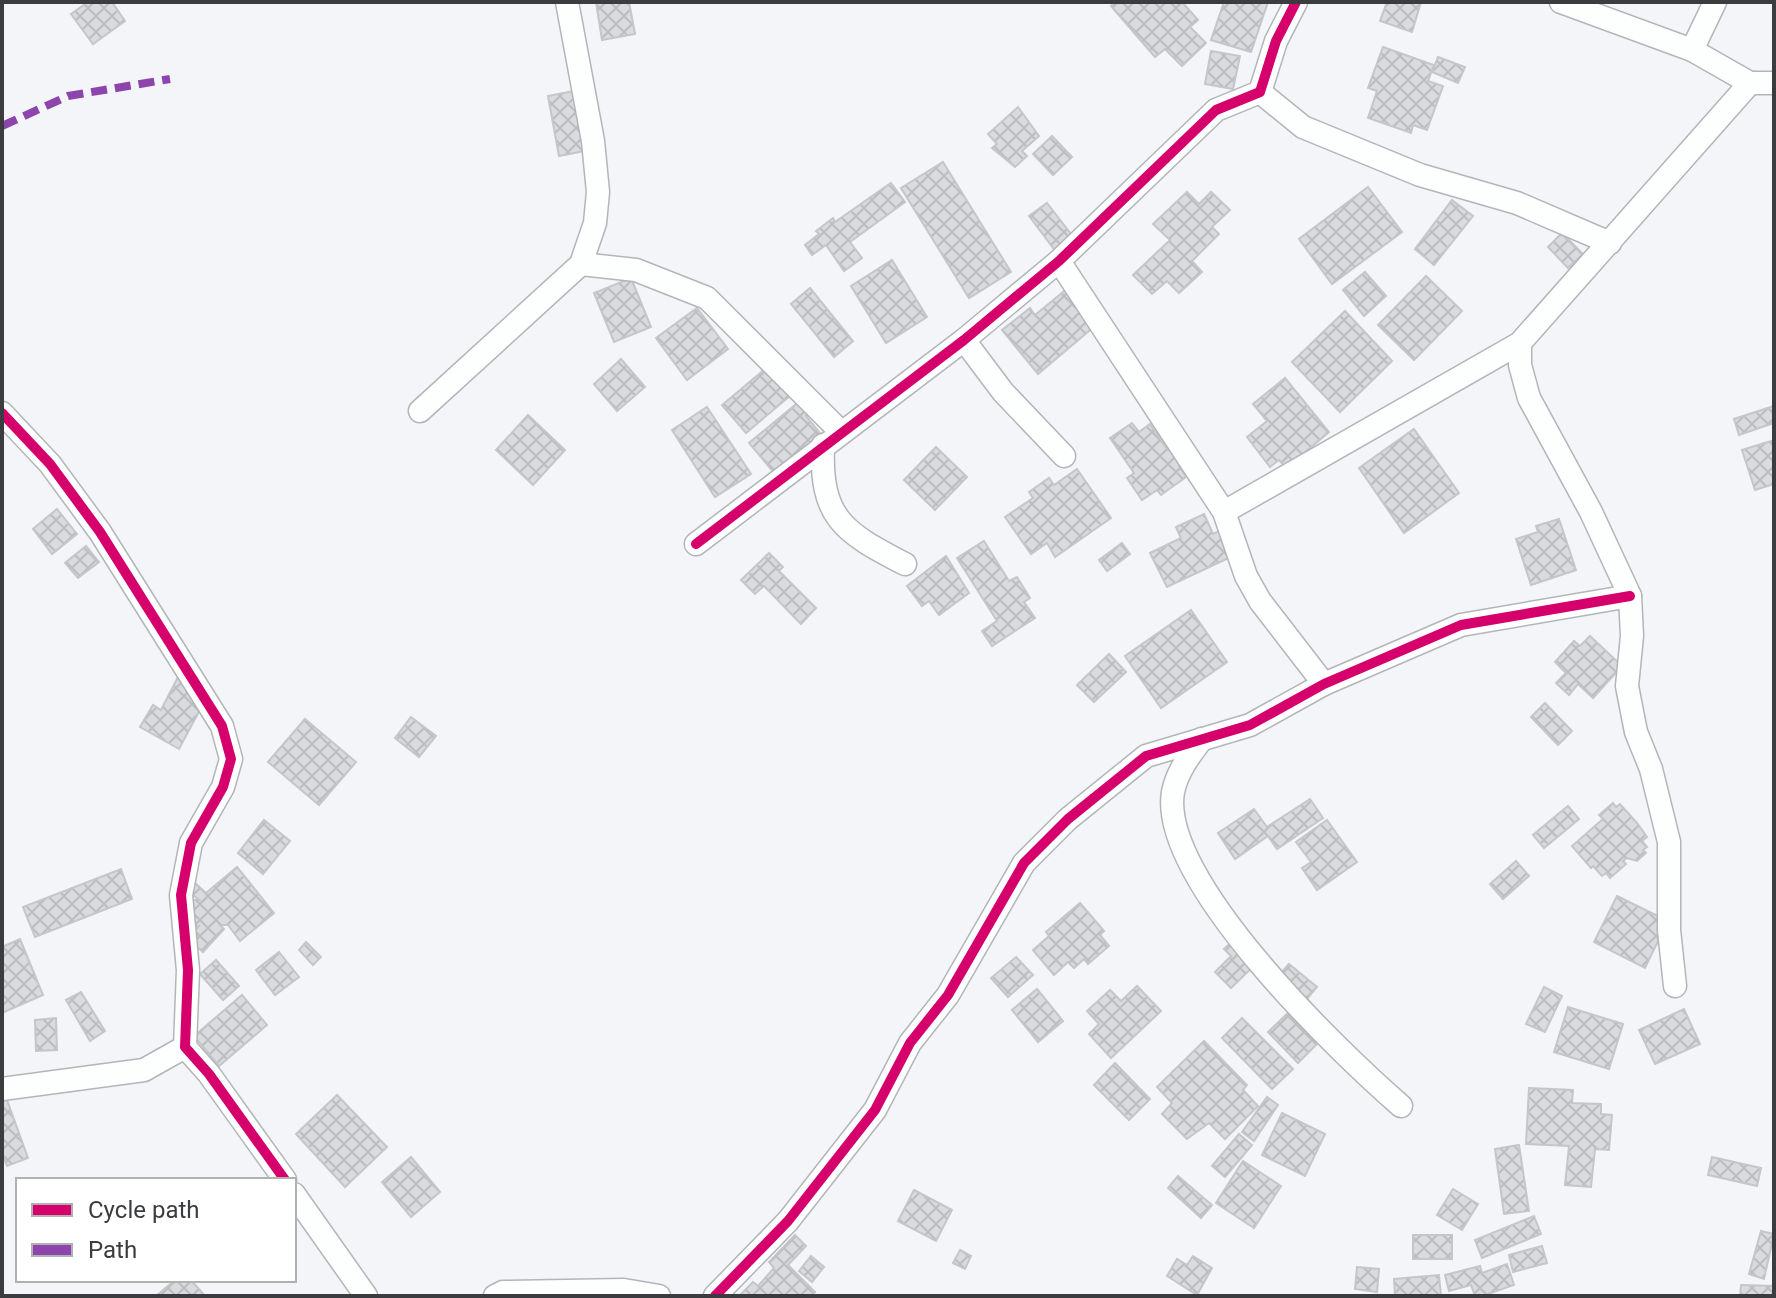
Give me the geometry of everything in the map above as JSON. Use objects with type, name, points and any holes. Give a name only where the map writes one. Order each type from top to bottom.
[{"type":"street","points":[[420,411],[581,264],[595,223],[598,192],[593,141],[567,2]]},
{"type":"street","points":[[1260,92],[1276,41],[1296,2]]},
{"type":"street","points":[[1561,2],[1692,50],[1750,83],[1774,83]]},
{"type":"street","points":[[1692,50],[1707,8]]},
{"type":"street","points":[[1224,512],[1520,343],[1750,83]]},
{"type":"street","points":[[1260,92],[1303,127],[1420,175],[1517,203],[1610,243]]},
{"type":"street","points":[[696,544],[964,340],[1059,261],[1216,110],[1260,92]]},
{"type":"street","points":[[1059,261],[1224,512],[1246,576],[1260,601],[1324,684]]},
{"type":"street","points":[[581,264],[636,270],[707,298],[832,438]]},
{"type":"street","points":[[964,340],[1003,392],[1064,456]]},
{"type":"street","points":[[1520,343],[1520,365],[1529,398],[1591,512],[1630,596],[1632,636],[1627,686],[1636,732],[1651,769],[1669,842],[1669,930],[1675,986]]},
{"type":"street","points":[[2,413],[50,464],[100,532],[222,726],[231,759],[223,787],[191,843],[181,895],[188,970],[185,1047],[235,1108],[284,1178]]},
{"type":"street","points":[[832,438],[822,479],[828,506],[840,524],[863,543],[905,564]]},
{"type":"street","points":[[715,1296],[788,1221],[875,1110],[910,1043],[948,995],[1024,863],[1068,819],[1146,756],[1250,725],[1324,684],[1461,625],[1630,596]]},
{"type":"street","points":[[1202,739],[1182,766],[1172,794],[1178,836],[1203,888],[1242,942],[1285,992],[1401,1106]]},
{"type":"street","points":[[2,1089],[144,1070],[185,1047]]},
{"type":"street","points":[[296,1197],[366,1296]]},
{"type":"street","points":[[495,1296],[503,1292],[624,1290],[659,1296]]},
{"type":"building","points":[[88,2],[112,2],[125,21],[93,44],[71,14]]},
{"type":"building","points":[[596,2],[629,2],[635,34],[602,40]]},
{"type":"building","points":[[1115,2],[1182,2],[1198,20],[1190,27],[1206,43],[1182,66],[1165,49],[1155,57],[1111,6]]},
{"type":"building","points":[[1224,2],[1268,2],[1251,52],[1211,40]]},
{"type":"building","points":[[1387,2],[1421,2],[1412,32],[1380,21]]},
{"type":"building","points":[[1383,47],[1434,65],[1428,81],[1443,86],[1427,130],[1413,125],[1411,133],[1368,118],[1377,91],[1368,88]]},
{"type":"building","points":[[1211,51],[1240,56],[1233,89],[1205,84]]},
{"type":"building","points":[[1438,57],[1465,67],[1458,83],[1432,72]]},
{"type":"building","points":[[584,89],[595,149],[559,156],[548,96]]},
{"type":"building","points":[[1018,107],[1039,136],[1022,151],[1027,156],[1015,167],[992,148],[997,144],[988,134]]},
{"type":"building","points":[[1052,136],[1072,157],[1053,175],[1033,154]]},
{"type":"building","points":[[943,162],[1011,272],[969,298],[901,188]]},
{"type":"building","points":[[891,183],[905,202],[850,242],[862,258],[844,271],[826,245],[812,255],[805,245],[819,234],[816,231],[833,218],[835,222]]},
{"type":"building","points":[[1368,187],[1402,232],[1332,284],[1299,239]]},
{"type":"building","points":[[1187,192],[1199,204],[1211,192],[1230,210],[1212,227],[1219,234],[1192,261],[1202,272],[1179,293],[1167,281],[1152,294],[1133,275],[1170,240],[1153,224]]},
{"type":"building","points":[[1452,200],[1473,216],[1434,265],[1415,249]]},
{"type":"building","points":[[1047,203],[1075,239],[1057,253],[1029,216]]},
{"type":"building","points":[[1562,233],[1583,254],[1568,268],[1548,247]]},
{"type":"building","points":[[892,260],[927,317],[886,343],[851,286]]},
{"type":"building","points":[[1365,272],[1386,296],[1364,316],[1343,290]]},
{"type":"building","points":[[1426,276],[1462,311],[1414,360],[1378,325]]},
{"type":"building","points":[[631,278],[651,327],[614,342],[594,293]]},
{"type":"building","points":[[1074,283],[1103,319],[1038,374],[1002,330],[1030,308],[1035,315]]},
{"type":"building","points":[[810,288],[853,341],[834,357],[791,304]]},
{"type":"building","points":[[697,308],[728,349],[687,380],[656,338]]},
{"type":"building","points":[[1345,311],[1392,361],[1340,412],[1292,362]]},
{"type":"building","points":[[621,359],[645,387],[617,411],[594,384]]},
{"type":"building","points":[[766,368],[790,396],[746,433],[722,405]]},
{"type":"building","points":[[1285,378],[1329,432],[1286,468],[1279,460],[1270,467],[1247,437],[1267,421],[1253,404]]},
{"type":"building","points":[[801,400],[811,412],[806,416],[823,437],[776,475],[749,443]]},
{"type":"building","points":[[1774,406],[1774,423],[1739,435],[1734,419]]},
{"type":"building","points":[[707,407],[751,474],[715,497],[672,430]]},
{"type":"building","points":[[528,415],[565,450],[533,485],[496,450]]},
{"type":"building","points":[[1132,423],[1139,432],[1150,424],[1168,450],[1175,445],[1187,461],[1179,466],[1186,477],[1161,495],[1157,490],[1142,500],[1127,478],[1134,473],[1110,438]]},
{"type":"building","points":[[1414,429],[1459,493],[1404,533],[1359,468]]},
{"type":"building","points":[[1774,440],[1774,484],[1755,490],[1742,450]]},
{"type":"building","points":[[936,447],[967,477],[935,510],[904,480]]},
{"type":"building","points":[[1077,469],[1111,518],[1055,557],[1047,543],[1031,554],[1005,517],[1033,498],[1029,492],[1049,478],[1054,485]]},
{"type":"building","points":[[57,509],[77,534],[52,554],[33,529]]},
{"type":"building","points":[[1204,514],[1213,534],[1223,529],[1235,555],[1167,587],[1150,553],[1181,538],[1176,527]]},
{"type":"building","points":[[1559,519],[1576,570],[1531,585],[1516,539],[1538,532],[1536,526]]},
{"type":"building","points":[[984,541],[1009,581],[1017,577],[1030,598],[1024,602],[1035,618],[992,646],[982,631],[997,621],[957,558]]},
{"type":"building","points":[[1122,543],[1130,554],[1107,571],[1099,560]]},
{"type":"building","points":[[86,546],[99,562],[78,578],[65,563]]},
{"type":"building","points":[[769,553],[783,567],[779,571],[816,608],[801,624],[764,586],[755,594],[741,580]]},
{"type":"building","points":[[946,556],[969,593],[939,615],[929,601],[922,606],[907,586]]},
{"type":"building","points":[[1191,610],[1227,662],[1161,708],[1125,656]]},
{"type":"building","points":[[1590,636],[1622,666],[1593,698],[1578,684],[1569,695],[1556,683],[1566,673],[1555,662],[1574,641],[1580,646]]},
{"type":"building","points":[[1109,654],[1126,672],[1094,702],[1077,685]]},
{"type":"building","points":[[179,675],[210,691],[179,749],[140,727],[153,705],[161,710]]},
{"type":"building","points":[[1545,703],[1572,731],[1558,745],[1531,717]]},
{"type":"building","points":[[411,717],[436,736],[419,757],[395,738]]},
{"type":"building","points":[[305,719],[356,762],[319,805],[268,762]]},
{"type":"building","points":[[1310,799],[1323,818],[1277,849],[1268,836],[1235,859],[1218,833],[1254,809],[1267,827]]},
{"type":"building","points":[[1613,803],[1616,807],[1620,804],[1637,823],[1647,837],[1642,841],[1647,847],[1643,850],[1646,853],[1637,861],[1627,858],[1623,861],[1626,864],[1610,878],[1606,873],[1602,876],[1593,866],[1591,868],[1572,846],[1603,819],[1599,815]]},
{"type":"building","points":[[1568,806],[1579,819],[1544,848],[1533,835]]},
{"type":"building","points":[[264,820],[290,841],[263,874],[238,853]]},
{"type":"building","points":[[1327,820],[1357,862],[1317,890],[1302,868],[1311,862],[1296,842]]},
{"type":"building","points":[[1516,861],[1529,876],[1503,899],[1490,884]]},
{"type":"building","points":[[237,867],[274,913],[240,941],[228,925],[220,925],[224,929],[203,952],[188,939],[199,926],[193,926],[192,900],[199,900],[187,890],[194,882],[206,893]]},
{"type":"building","points":[[121,869],[132,899],[35,937],[23,907]]},
{"type":"building","points":[[1617,896],[1668,921],[1645,968],[1594,942]]},
{"type":"building","points":[[1080,903],[1104,931],[1100,935],[1109,946],[1088,964],[1084,959],[1074,968],[1068,962],[1054,975],[1033,950],[1049,936],[1046,932]]},
{"type":"building","points":[[1240,934],[1263,957],[1231,988],[1215,972],[1231,956],[1224,949]]},
{"type":"building","points":[[20,939],[43,995],[2,1013],[2,947]]},
{"type":"building","points":[[306,942],[321,957],[313,965],[299,950]]},
{"type":"building","points":[[279,952],[299,977],[275,995],[256,970]]},
{"type":"building","points":[[1016,957],[1033,975],[1008,997],[991,978]]},
{"type":"building","points":[[216,960],[239,986],[223,1000],[200,974]]},
{"type":"building","points":[[1289,964],[1317,987],[1302,1005],[1274,981]]},
{"type":"building","points":[[1137,986],[1161,1011],[1111,1058],[1089,1034],[1099,1024],[1087,1011],[1110,990],[1121,1001]]},
{"type":"building","points":[[1544,987],[1562,996],[1545,1032],[1526,1024]]},
{"type":"building","points":[[1037,989],[1063,1021],[1038,1042],[1012,1010]]},
{"type":"building","points":[[81,992],[105,1031],[90,1041],[66,1000]]},
{"type":"building","points":[[242,995],[267,1025],[219,1066],[194,1036]]},
{"type":"building","points":[[1568,1007],[1623,1024],[1609,1069],[1554,1052]]},
{"type":"building","points":[[1684,1009],[1700,1044],[1655,1064],[1639,1030]]},
{"type":"building","points":[[1291,1010],[1321,1040],[1298,1063],[1268,1032]]},
{"type":"building","points":[[56,1018],[57,1050],[36,1051],[35,1020]]},
{"type":"building","points":[[1242,1018],[1293,1069],[1272,1089],[1222,1038]]},
{"type":"building","points":[[1204,1041],[1247,1085],[1243,1090],[1258,1106],[1225,1139],[1209,1123],[1187,1139],[1162,1114],[1172,1103],[1157,1087]]},
{"type":"building","points":[[1115,1063],[1150,1099],[1129,1120],[1094,1085]]},
{"type":"building","points":[[1529,1088],[1573,1090],[1572,1103],[1601,1104],[1601,1114],[1612,1115],[1609,1150],[1595,1149],[1591,1187],[1565,1185],[1569,1146],[1526,1144]]},
{"type":"building","points":[[3,1089],[28,1158],[7,1166],[2,1152]]},
{"type":"building","points":[[337,1095],[387,1147],[345,1187],[296,1134]]},
{"type":"building","points":[[1267,1097],[1278,1105],[1254,1141],[1242,1132]]},
{"type":"building","points":[[1282,1113],[1325,1134],[1305,1176],[1262,1155]]},
{"type":"building","points":[[1239,1134],[1252,1145],[1225,1177],[1212,1166]]},
{"type":"building","points":[[1519,1145],[1529,1211],[1504,1214],[1495,1149]]},
{"type":"building","points":[[411,1157],[440,1192],[411,1217],[382,1182]]},
{"type":"building","points":[[1712,1157],[1761,1168],[1757,1186],[1708,1175]]},
{"type":"building","points":[[1243,1161],[1281,1186],[1254,1228],[1216,1203]]},
{"type":"building","points":[[1178,1176],[1212,1205],[1201,1218],[1168,1188]]},
{"type":"building","points":[[1453,1189],[1478,1204],[1462,1230],[1437,1215]]},
{"type":"building","points":[[914,1190],[952,1210],[936,1241],[898,1221]]},
{"type":"building","points":[[1534,1216],[1541,1234],[1482,1258],[1475,1240]]},
{"type":"building","points":[[1761,1231],[1774,1234],[1764,1279],[1749,1274]]},
{"type":"building","points":[[795,1235],[806,1246],[788,1265],[815,1292],[811,1296],[739,1296],[753,1282],[758,1286],[774,1268],[769,1262]]},
{"type":"building","points":[[1413,1235],[1452,1235],[1452,1259],[1413,1259]]},
{"type":"building","points":[[1542,1246],[1547,1263],[1513,1272],[1509,1255]]},
{"type":"building","points":[[960,1250],[971,1256],[965,1269],[953,1263]]},
{"type":"building","points":[[811,1256],[824,1267],[812,1282],[799,1271]]},
{"type":"building","points":[[1193,1256],[1212,1268],[1197,1295],[1167,1276],[1177,1259],[1187,1265]]},
{"type":"building","points":[[1507,1264],[1514,1285],[1482,1296],[1475,1296],[1471,1285],[1449,1291],[1445,1275],[1480,1266],[1482,1273]]},
{"type":"building","points":[[1357,1267],[1379,1269],[1377,1292],[1355,1289]]},
{"type":"building","points":[[1439,1275],[1441,1296],[1395,1296],[1394,1279]]},
{"type":"building","points":[[173,1282],[193,1282],[205,1296],[156,1296]]},
{"type":"building","points":[[1741,1285],[1774,1286],[1774,1296],[1740,1296]]},
{"type":"marked path","points":[[2,126],[68,96],[170,79]]},
{"type":"cycle path","points":[[696,544],[964,340],[1059,261],[1216,110],[1260,92],[1276,41],[1296,2]]},
{"type":"cycle path","points":[[2,413],[50,464],[100,532],[222,726],[231,759],[223,787],[191,843],[181,895],[188,970],[185,1047],[209,1074],[284,1178]]},
{"type":"cycle path","points":[[715,1296],[788,1221],[875,1110],[910,1043],[948,995],[1024,863],[1068,819],[1146,756],[1250,725],[1324,684],[1461,625],[1630,596]]}]
